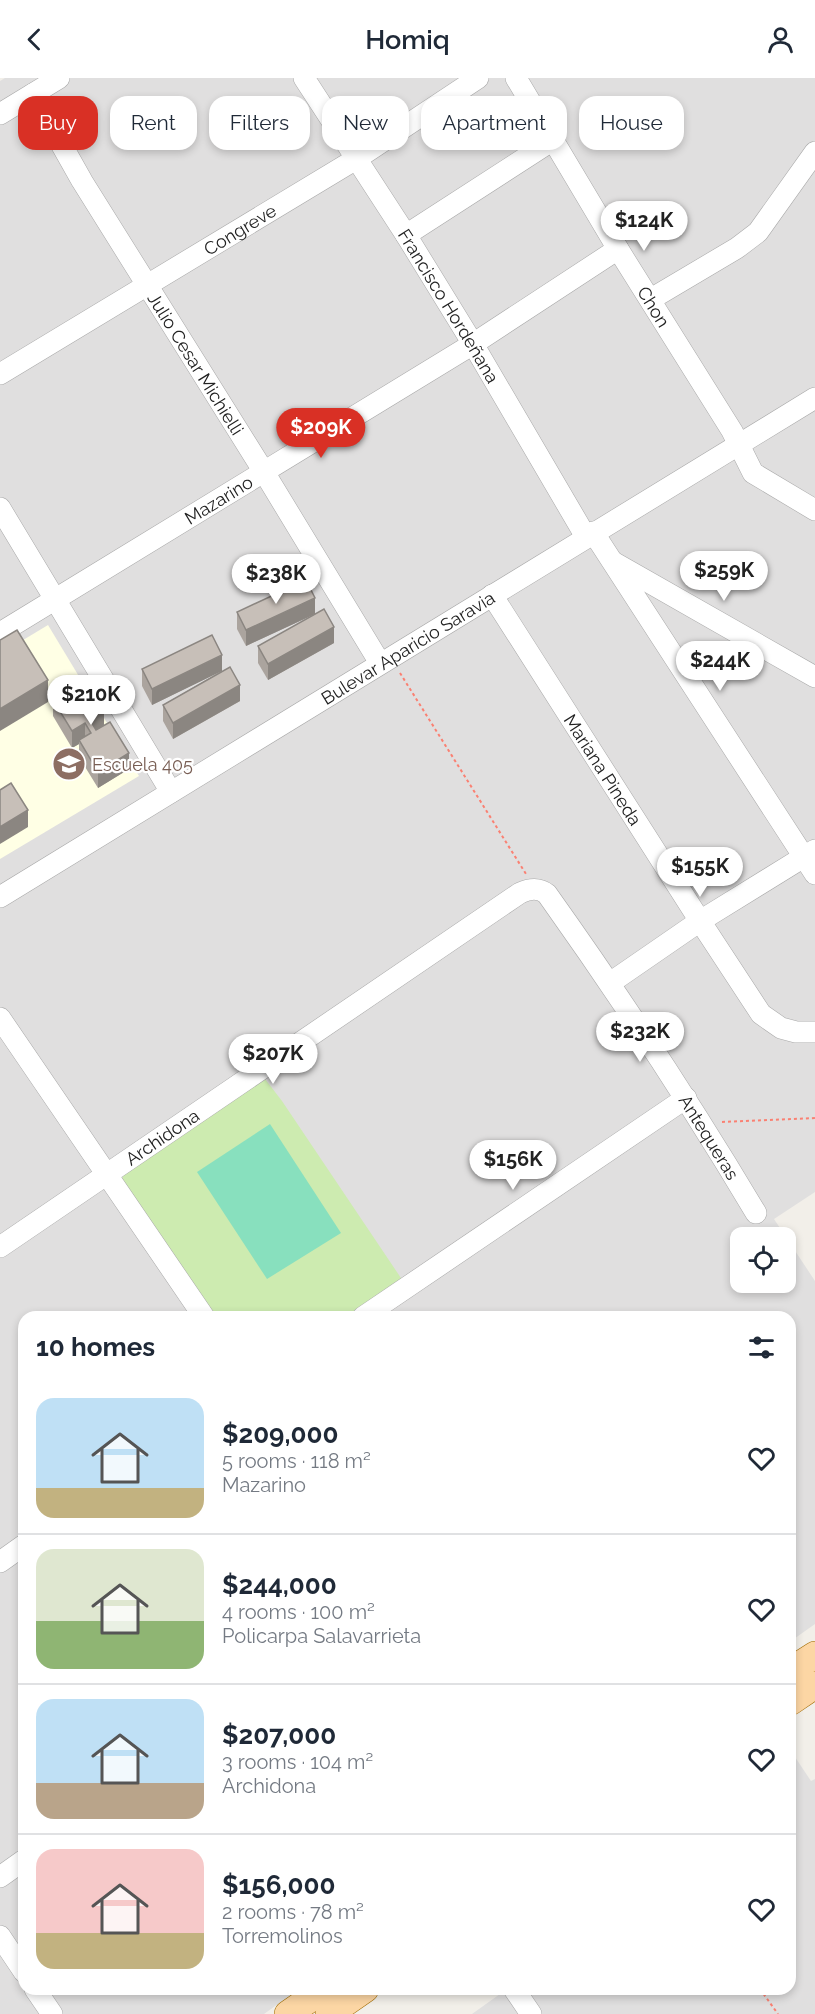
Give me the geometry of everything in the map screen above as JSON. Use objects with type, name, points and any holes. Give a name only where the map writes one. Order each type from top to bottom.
[{"type":"main road","points":[[796,1667],[815,1655]]},
{"type":"main road","points":[[796,1698],[815,1685]]},
{"type":"main road","points":[[291,2013],[316,1995]]},
{"type":"main road","points":[[328,2014],[356,1995]]},
{"type":"street","points":[[0,114],[59,78]]},
{"type":"street","name":"Francisco Hordeñana","points":[[304,78],[406,236],[590,534],[613,561],[811,860]]},
{"type":"street","name":"Congreve","points":[[0,374],[356,159],[478,78]]},
{"type":"street","name":"Chon","points":[[516,78],[527,96]]},
{"type":"street","name":"Julio Cesar Michielli","points":[[33,94],[82,181],[385,660]]},
{"type":"street","points":[[406,236],[538,150]]},
{"type":"street","name":"Chon","points":[[559,150],[732,431],[753,473],[815,510]]},
{"type":"street","points":[[651,299],[737,248],[758,232],[815,152]]},
{"type":"street","name":"Mazarino","points":[[0,633],[472,344],[618,249]]},
{"type":"street","name":"Bulevar Aparicio Saravia","points":[[0,897],[590,534],[738,444],[814,401]]},
{"type":"street","points":[[0,508],[171,792]]},
{"type":"street","points":[[613,561],[815,677]]},
{"type":"street","name":"Mariana Pineda","points":[[492,594],[761,1014],[781,1028],[796,1032],[815,1032]]},
{"type":"street","points":[[610,983],[700,921],[811,860]]},
{"type":"street","name":"Antequeras","points":[[535,889],[547,894],[610,983],[706,1129],[756,1214]]},
{"type":"street","name":"Archidona","points":[[0,1247],[520,893],[535,889]]},
{"type":"street","points":[[0,1018],[200,1311]]},
{"type":"street","points":[[372,1311],[686,1098]]},
{"type":"street","points":[[0,1562],[18,1549]]},
{"type":"street","points":[[0,1877],[18,1864]]},
{"type":"street","points":[[0,1936],[18,1963]]},
{"type":"street","points":[[39,1995],[52,2014]]},
{"type":"street","points":[[518,1995],[531,2014]]},
{"type":"path","points":[[385,660],[535,889]]},
{"type":"path","points":[[706,1129],[721,1122],[815,1118]]},
{"type":"path","points":[[764,1995],[778,2014]]},
{"type":"shaded area","points":[[5,78],[815,78],[815,1192],[774,1219],[779,1227],[730,1227],[730,1293],[796,1293],[796,1252],[815,1281],[815,1624],[796,1637],[796,1311],[18,1311],[18,1995],[291,1995],[264,2014],[0,2014],[0,81]]},
{"type":"shaded area","points":[[48,625],[139,776],[0,859],[0,654]]},
{"type":"shaded area","points":[[796,1758],[811,1781],[815,1779],[815,2014],[472,2014],[499,1995],[796,1995]]},
{"type":"green space","points":[[262,1075],[282,1101],[403,1281],[358,1311],[206,1311],[122,1179],[124,1172]]},
{"type":"green space","points":[[270,1124],[341,1233],[267,1279],[197,1172]]},
{"type":"building","points":[[306,580],[315,598],[246,630],[237,612]]},
{"type":"building","points":[[324,609],[334,627],[268,664],[258,646]]},
{"type":"building","points":[[17,630],[48,680],[0,709],[0,640]]},
{"type":"building","points":[[212,635],[222,655],[152,689],[142,669]]},
{"type":"building","points":[[230,667],[240,685],[173,723],[163,705]]},
{"type":"building","points":[[85,680],[104,712],[90,720],[96,730],[110,722],[129,753],[98,772],[79,740],[91,733],[85,723],[72,731],[53,700]]},
{"type":"building","points":[[11,783],[28,810],[0,827],[0,790]]},
{"type":"place","name":"Escuela 405","points":[[69,764]]}]
